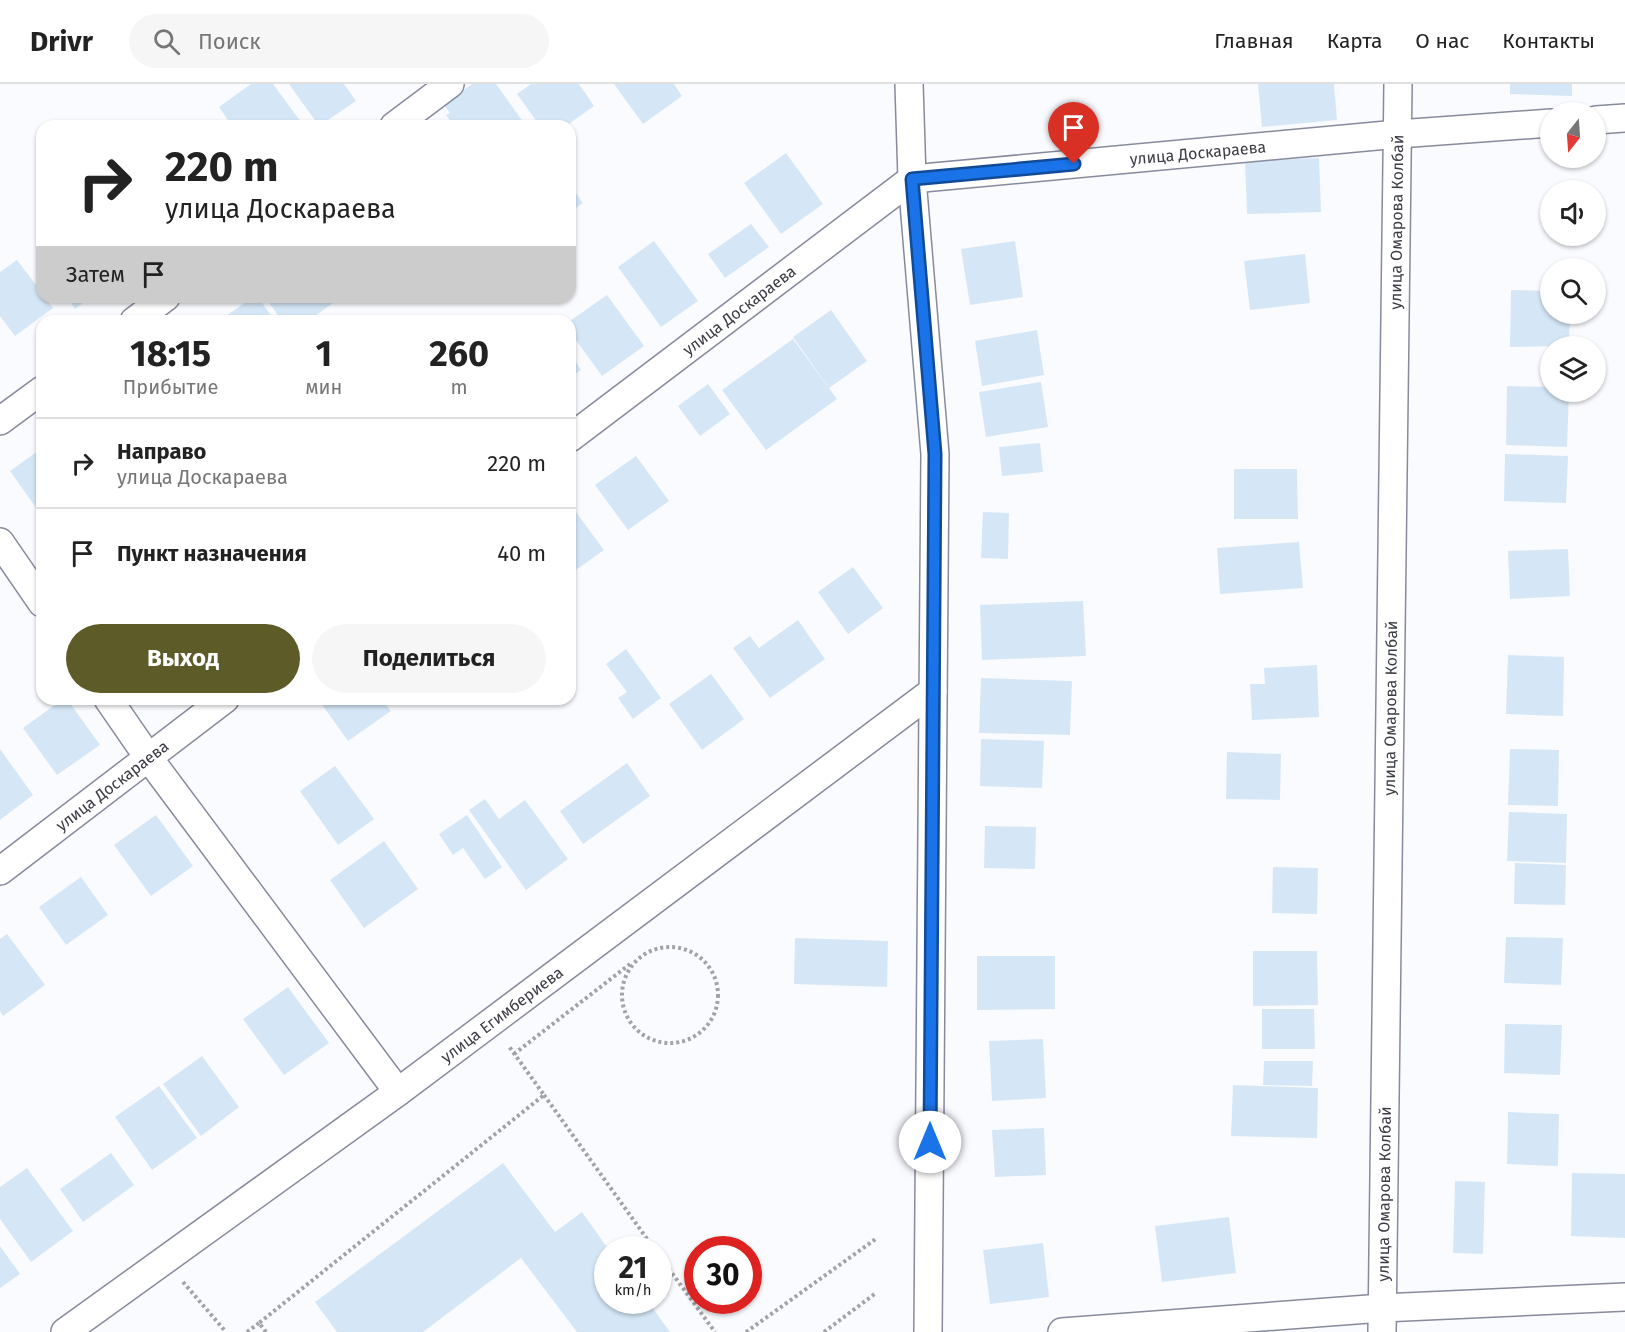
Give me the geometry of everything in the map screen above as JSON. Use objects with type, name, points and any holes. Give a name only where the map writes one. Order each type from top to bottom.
[{"type":"street","points":[[402,120],[450,84]]},
{"type":"street","points":[[909,84],[912,179],[935,454],[928,1332]]},
{"type":"street","name":"улица Омарова Колбай","points":[[1382,1320],[1398,84]]},
{"type":"street","points":[[1606,119],[1625,118]]},
{"type":"street","name":"улица Доскараева","points":[[576,433],[912,179],[1398,134],[1540,124]]},
{"type":"street","points":[[142,315],[158,303]]},
{"type":"street","points":[[0,422],[36,395]]},
{"type":"street","points":[[0,542],[36,594]]},
{"type":"street","name":"улица Егимбериева","points":[[65,1332],[398,1092],[933,691]]},
{"type":"street","points":[[112,705],[148,757],[398,1092]]},
{"type":"street","name":"улица Доскараева","points":[[0,872],[217,705]]},
{"type":"street","points":[[1062,1332],[1382,1320],[1625,1296]]},
{"type":"path","points":[[514,1054],[636,960],[662,947],[677,947],[692,951],[704,960],[713,973],[718,987],[718,1003],[713,1017],[704,1029],[691,1039],[676,1043],[660,1043],[646,1038],[634,1028],[625,1015],[621,1000],[622,986],[627,972],[636,960]]},
{"type":"path","points":[[504,1039],[646,1236]]},
{"type":"path","points":[[248,1332],[544,1095]]},
{"type":"path","points":[[746,1332],[876,1238]]},
{"type":"path","points":[[672,1273],[715,1332]]},
{"type":"path","points":[[183,1281],[226,1332]]},
{"type":"path","points":[[824,1332],[876,1293]]},
{"type":"path","points":[[259,1323],[266,1332]]},
{"type":"building","points":[[251,84],[273,84],[300,120],[228,120],[219,107]]},
{"type":"building","points":[[289,84],[344,84],[356,101],[328,120],[315,120]]},
{"type":"building","points":[[472,84],[496,84],[522,120],[450,120],[446,115],[450,113],[444,105]]},
{"type":"building","points":[[531,84],[579,84],[594,106],[574,120],[536,120],[517,94]]},
{"type":"building","points":[[614,84],[674,84],[682,96],[643,124]]},
{"type":"building","points":[[1258,84],[1334,84],[1337,120],[1262,127]]},
{"type":"building","points":[[1510,84],[1572,84],[1572,96],[1510,94]]},
{"type":"building","points":[[786,153],[823,204],[781,234],[744,183]]},
{"type":"building","points":[[1319,158],[1321,212],[1247,214],[1245,161]]},
{"type":"building","points":[[576,193],[583,203],[576,208]]},
{"type":"building","points":[[751,224],[769,247],[725,278],[708,254]]},
{"type":"building","points":[[654,241],[698,301],[661,327],[618,267]]},
{"type":"building","points":[[1015,241],[1023,297],[970,305],[961,249]]},
{"type":"building","points":[[1305,254],[1310,303],[1250,310],[1244,261]]},
{"type":"building","points":[[17,260],[36,285],[36,303],[49,303],[53,308],[44,315],[36,315],[36,321],[15,336],[0,316],[0,272]]},
{"type":"building","points":[[1511,290],[1540,291],[1540,324],[1570,324],[1569,336],[1540,336],[1540,346],[1510,347]]},
{"type":"building","points":[[607,295],[644,346],[602,376],[576,340],[576,317]]},
{"type":"building","points":[[71,303],[83,303],[75,309]]},
{"type":"building","points":[[244,303],[262,303],[271,315],[228,315]]},
{"type":"building","points":[[269,303],[333,303],[316,315],[278,315]]},
{"type":"building","points":[[831,310],[867,361],[829,388],[793,337]]},
{"type":"building","points":[[1037,330],[1044,375],[982,386],[975,341]]},
{"type":"building","points":[[793,339],[837,399],[766,450],[722,390]]},
{"type":"building","points":[[576,362],[581,370],[576,374]]},
{"type":"building","points":[[1041,382],[1048,427],[986,437],[979,392]]},
{"type":"building","points":[[708,384],[730,414],[700,436],[678,406]]},
{"type":"building","points":[[1507,386],[1540,387],[1540,402],[1569,402],[1567,447],[1506,445]]},
{"type":"building","points":[[1040,443],[1043,472],[1002,476],[999,447]]},
{"type":"building","points":[[36,452],[36,508],[10,471]]},
{"type":"building","points":[[1505,454],[1568,456],[1566,503],[1504,501]]},
{"type":"building","points":[[636,456],[669,501],[628,530],[595,485]]},
{"type":"building","points":[[1234,469],[1297,469],[1298,519],[1234,519]]},
{"type":"building","points":[[576,512],[604,550],[576,570]]},
{"type":"building","points":[[983,512],[1009,513],[1008,559],[981,558]]},
{"type":"building","points":[[1299,542],[1303,588],[1220,594],[1217,548]]},
{"type":"building","points":[[1568,549],[1570,596],[1510,599],[1508,551]]},
{"type":"building","points":[[853,567],[883,608],[848,634],[818,592]]},
{"type":"building","points":[[1083,601],[1086,656],[982,660],[980,605]]},
{"type":"building","points":[[798,620],[825,659],[770,698],[733,648],[750,636],[759,648]]},
{"type":"building","points":[[626,649],[661,698],[633,719],[618,698],[627,692],[606,664]]},
{"type":"building","points":[[1508,655],[1564,657],[1563,716],[1506,714]]},
{"type":"building","points":[[1317,665],[1319,717],[1252,720],[1250,684],[1265,684],[1264,668]]},
{"type":"building","points":[[711,674],[744,719],[702,750],[669,704]]},
{"type":"building","points":[[981,678],[1072,681],[1070,735],[979,733]]},
{"type":"building","points":[[55,705],[71,705],[100,745],[57,775],[23,728]]},
{"type":"building","points":[[322,705],[386,705],[391,711],[348,741]]},
{"type":"building","points":[[981,739],[1044,741],[1042,788],[980,786]]},
{"type":"building","points":[[0,749],[33,795],[0,820]]},
{"type":"building","points":[[1510,749],[1559,750],[1558,806],[1508,805]]},
{"type":"building","points":[[1227,752],[1281,754],[1280,800],[1226,799]]},
{"type":"building","points":[[627,763],[650,796],[583,844],[560,811]]},
{"type":"building","points":[[335,766],[374,819],[338,845],[300,791]]},
{"type":"building","points":[[485,799],[499,819],[525,800],[568,859],[526,890],[469,810]]},
{"type":"building","points":[[1509,812],[1567,814],[1566,863],[1507,861]]},
{"type":"building","points":[[156,815],[193,866],[151,896],[114,845]]},
{"type":"building","points":[[467,815],[502,867],[485,879],[463,848],[453,855],[439,834]]},
{"type":"building","points":[[985,826],[1036,827],[1035,869],[984,868]]},
{"type":"building","points":[[384,841],[418,889],[364,928],[330,880]]},
{"type":"building","points":[[1515,863],[1566,865],[1565,905],[1514,904]]},
{"type":"building","points":[[1273,867],[1318,868],[1317,914],[1272,913]]},
{"type":"building","points":[[81,877],[108,915],[66,945],[39,907]]},
{"type":"building","points":[[7,934],[45,985],[3,1016],[0,1011],[0,939]]},
{"type":"building","points":[[1506,937],[1563,938],[1561,985],[1504,983]]},
{"type":"building","points":[[795,938],[888,941],[887,987],[794,984]]},
{"type":"building","points":[[1253,951],[1317,951],[1318,1005],[1253,1006]]},
{"type":"building","points":[[977,956],[1055,956],[1055,1009],[977,1010]]},
{"type":"building","points":[[288,987],[329,1043],[284,1075],[243,1019]]},
{"type":"building","points":[[1262,1009],[1314,1009],[1315,1049],[1262,1049]]},
{"type":"building","points":[[1505,1024],[1562,1025],[1560,1075],[1504,1073]]},
{"type":"building","points":[[1043,1039],[1046,1098],[992,1101],[989,1041]]},
{"type":"building","points":[[202,1056],[239,1107],[201,1136],[163,1084]]},
{"type":"building","points":[[1264,1061],[1313,1061],[1312,1086],[1263,1085]]},
{"type":"building","points":[[1233,1085],[1318,1088],[1317,1138],[1231,1136]]},
{"type":"building","points":[[159,1086],[197,1138],[152,1170],[115,1117]]},
{"type":"building","points":[[1508,1112],[1559,1114],[1558,1166],[1507,1164]]},
{"type":"building","points":[[1044,1128],[1046,1175],[995,1177],[992,1130]]},
{"type":"building","points":[[111,1153],[134,1185],[83,1222],[60,1189]]},
{"type":"building","points":[[503,1163],[555,1232],[582,1212],[599,1236],[594,1236],[594,1314],[657,1314],[670,1332],[577,1332],[521,1258],[423,1332],[337,1332],[315,1302]]},
{"type":"building","points":[[27,1168],[73,1231],[31,1262],[0,1219],[0,1187]]},
{"type":"building","points":[[1572,1173],[1625,1174],[1625,1238],[1571,1236]]},
{"type":"building","points":[[1455,1181],[1485,1182],[1483,1254],[1453,1253]]},
{"type":"building","points":[[1229,1217],[1236,1273],[1162,1282],[1155,1226]]},
{"type":"building","points":[[1043,1243],[1049,1297],[990,1304],[983,1250]]},
{"type":"building","points":[[0,1246],[20,1274],[0,1288]]},
{"type":"route","points":[[930,1142],[935,454],[912,179],[1074,164]]}]
